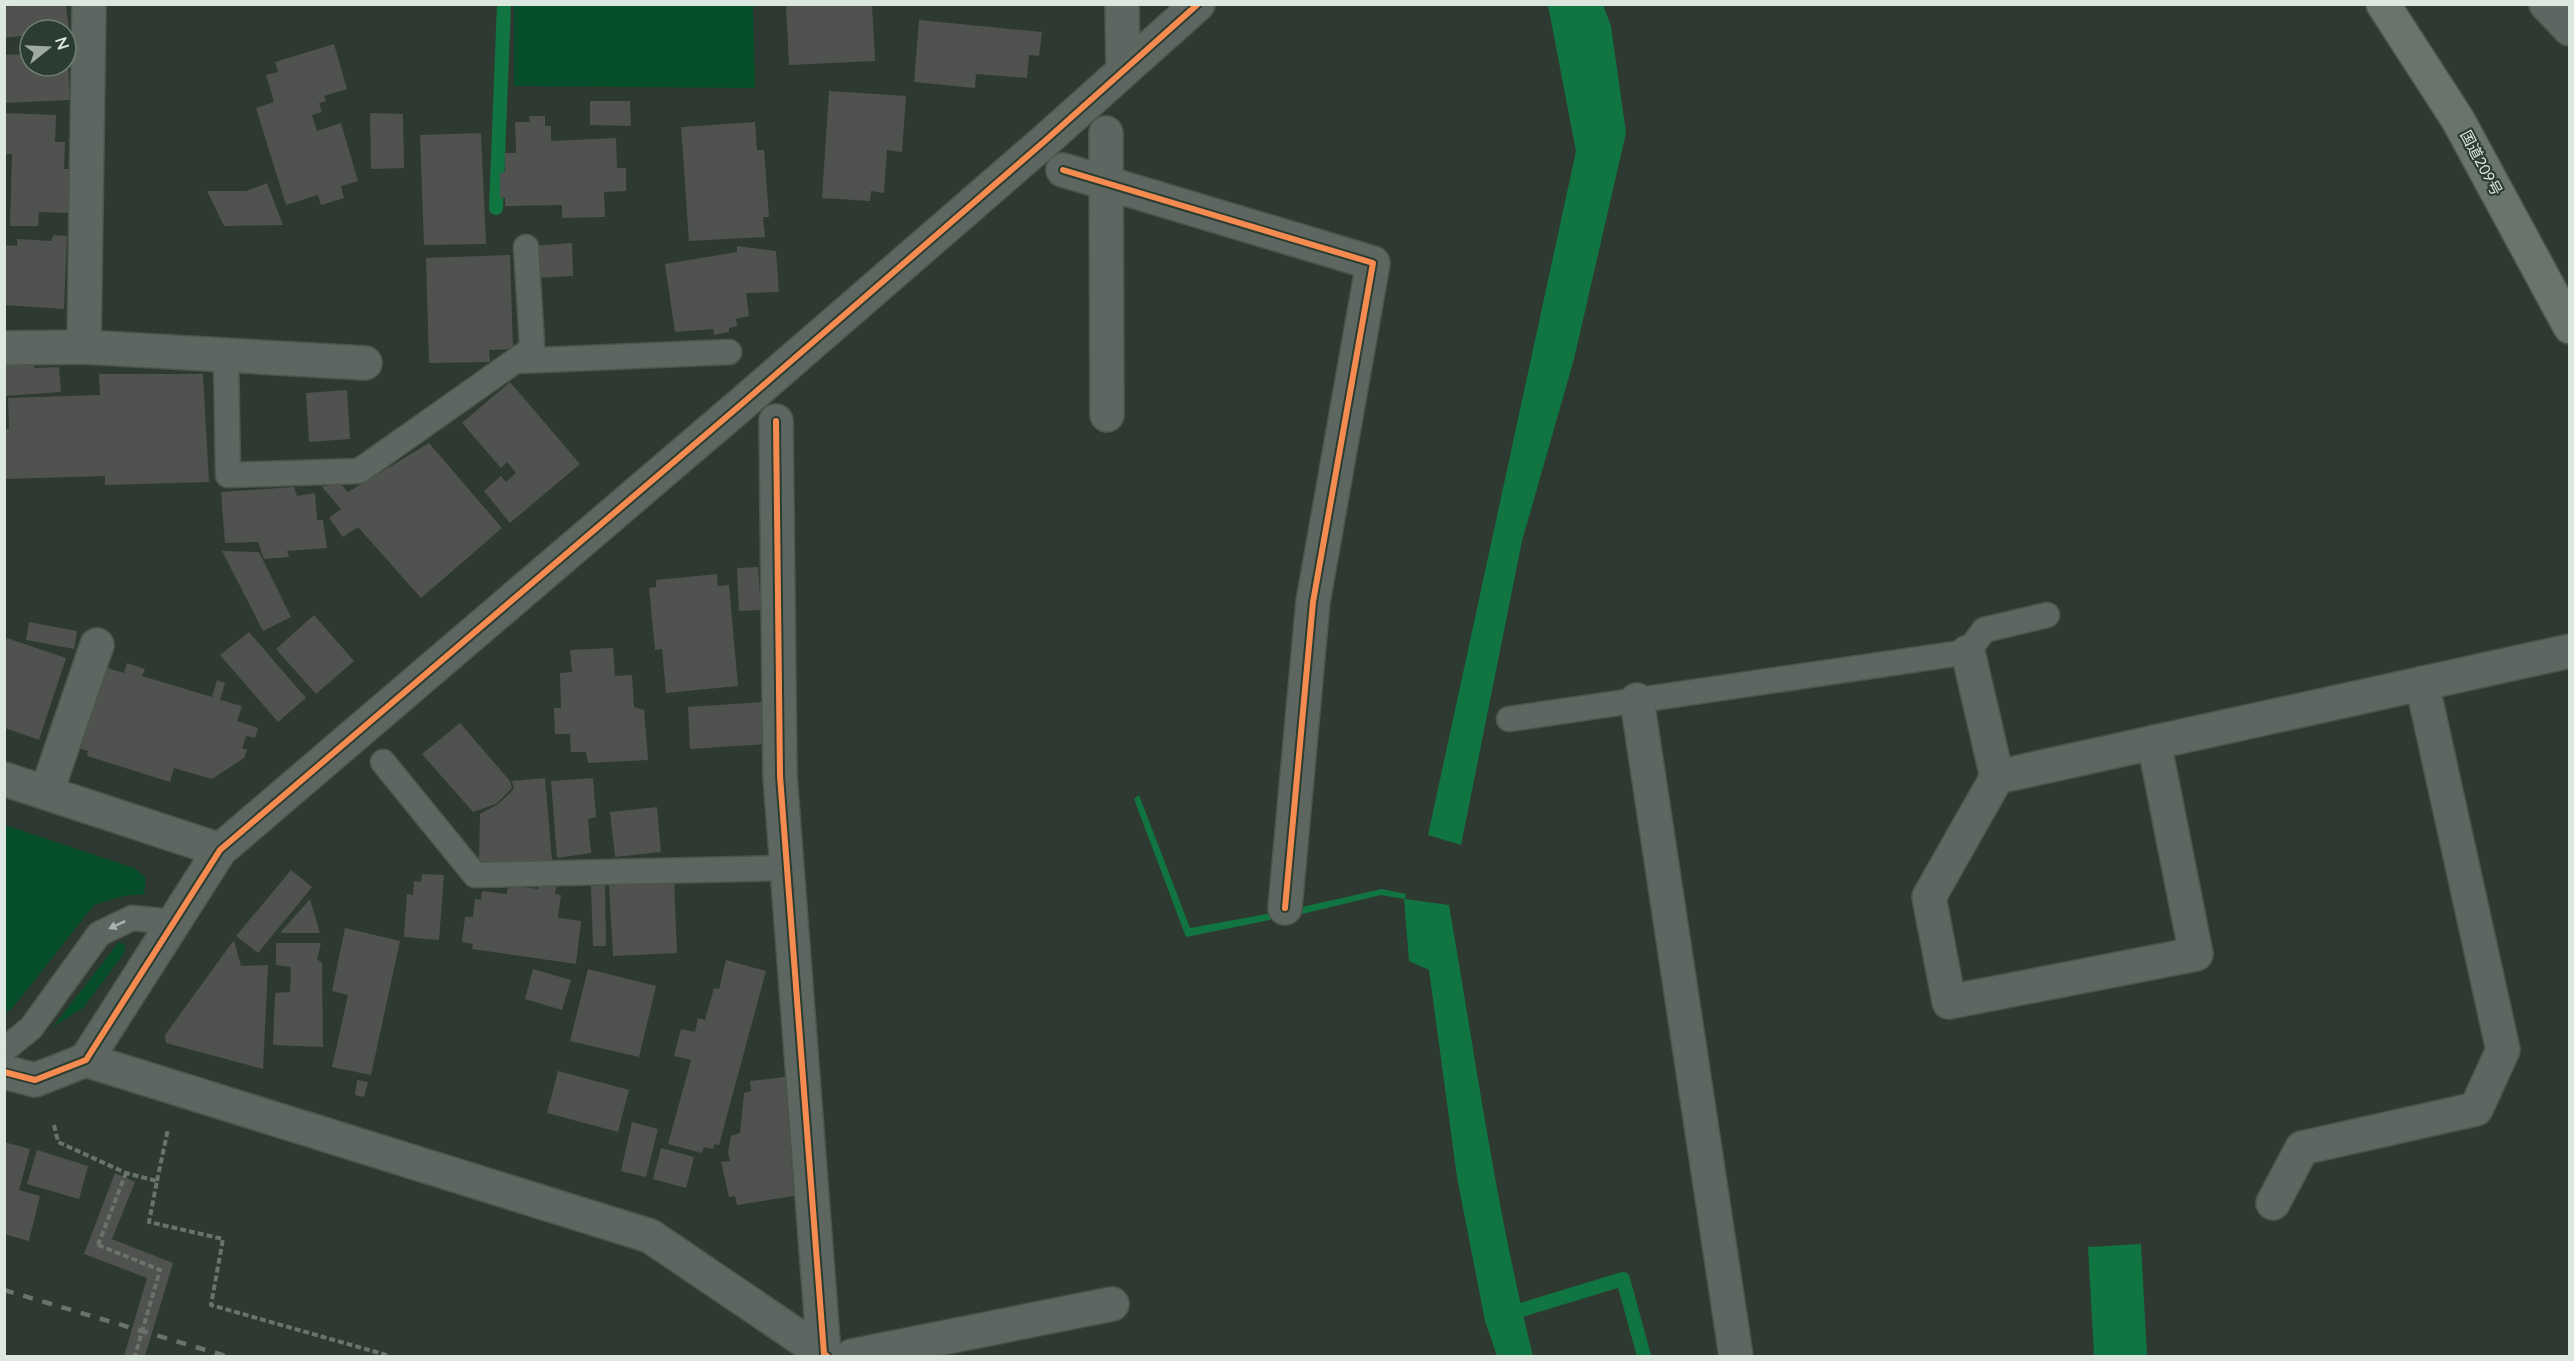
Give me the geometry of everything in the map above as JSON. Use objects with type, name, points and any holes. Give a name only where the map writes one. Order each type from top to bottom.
[{"type":"highway","name":"国道209号","points":[[2383,4],[2458,120],[2570,327]]},
{"type":"street","points":[[84,347],[89,4]]},
{"type":"street","points":[[1122,4],[1123,70]]},
{"type":"street","points":[[4,1072],[35,1080],[87,1060],[220,850],[744,402],[1046,140],[1198,4]]},
{"type":"street","points":[[2546,4],[2570,29]]},
{"type":"street","points":[[1106,133],[1107,415]]},
{"type":"street","points":[[1064,170],[1373,263],[1313,602],[1285,908]]},
{"type":"street","points":[[4,348],[84,347],[365,363]]},
{"type":"street","points":[[776,421],[780,776],[834,1356]]},
{"type":"street","points":[[47,791],[97,645]]},
{"type":"street","points":[[1996,777],[2570,651]]},
{"type":"street","points":[[1968,652],[1996,777],[1929,897],[1949,1002],[2196,954],[2154,742]]},
{"type":"street","points":[[2273,1203],[2302,1148],[2476,1109],[2503,1050],[2421,683]]},
{"type":"street","points":[[1637,700],[1736,1356]]},
{"type":"street","points":[[4,779],[47,791],[220,850]]},
{"type":"street","points":[[87,1060],[650,1236],[834,1356],[1112,1304]]},
{"type":"lane","points":[[526,247],[527,357]]},
{"type":"lane","points":[[226,355],[228,475],[359,471],[527,357],[729,352]]},
{"type":"lane","points":[[1509,719],[1968,652],[1984,630],[2047,615]]},
{"type":"lane","points":[[383,762],[475,875],[787,868]]},
{"type":"lane","points":[[4,1050],[31,1028],[99,934],[132,918],[174,922]]},
{"type":"path","points":[[54,1125],[58,1142],[126,1173],[157,1181]]},
{"type":"path","points":[[168,1127],[149,1222],[223,1239],[211,1305],[390,1356]]},
{"type":"path","points":[[126,1173],[98,1245],[160,1270],[135,1356]]},
{"type":"shaded area","points":[[514,5],[753,5],[755,88],[514,86]]},
{"type":"shaded area","points":[[1548,5],[1603,5],[1611,26],[1626,133],[1574,359],[1522,541],[1461,845],[1428,835],[1576,151]]},
{"type":"shaded area","points":[[1139,795],[1190,928],[1272,913],[1274,919],[1186,937],[1134,799]]},
{"type":"shaded area","points":[[5,825],[134,868],[146,878],[144,894],[124,896],[94,905],[11,1010],[5,1012]]},
{"type":"shaded area","points":[[1382,889],[1406,894],[1405,899],[1449,905],[1497,1188],[1533,1356],[1497,1356],[1485,1321],[1457,1177],[1429,970],[1409,961],[1404,899],[1381,895],[1302,914],[1302,907]]},
{"type":"shaded area","points":[[119,942],[125,945],[125,952],[84,1007],[52,1028]]},
{"type":"shaded area","points":[[2141,1244],[2147,1356],[2094,1356],[2088,1247]]},
{"type":"building","points":[[28,4],[66,4],[68,18],[18,18],[18,36],[4,38],[4,7]]},
{"type":"building","points":[[786,4],[872,4],[875,61],[789,65]]},
{"type":"building","points":[[919,20],[1042,32],[1039,56],[1029,55],[1027,78],[976,74],[975,88],[914,82]]},
{"type":"building","points":[[334,44],[347,89],[324,96],[326,101],[319,103],[322,112],[312,115],[317,131],[341,123],[358,181],[341,186],[344,198],[321,205],[318,195],[286,205],[256,108],[274,102],[266,75],[278,72],[275,62]]},
{"type":"building","points":[[18,54],[18,78],[69,78],[70,100],[4,103],[4,55]]},
{"type":"building","points":[[829,91],[906,96],[902,152],[887,150],[884,193],[871,191],[870,201],[822,198]]},
{"type":"building","points":[[590,101],[630,101],[631,126],[590,125]]},
{"type":"building","points":[[4,113],[56,115],[55,142],[65,142],[64,169],[73,169],[71,213],[39,212],[38,226],[10,226],[12,154],[4,154]]},
{"type":"building","points":[[370,113],[403,114],[404,168],[371,169]]},
{"type":"building","points":[[529,116],[545,116],[545,126],[551,126],[551,141],[616,138],[617,168],[626,168],[626,191],[604,192],[605,217],[562,218],[562,205],[505,206],[505,198],[500,198],[500,173],[505,172],[505,153],[516,153],[515,122],[530,122]]},
{"type":"building","points":[[755,122],[757,150],[764,150],[769,217],[763,217],[765,237],[689,241],[681,127]]},
{"type":"building","points":[[481,133],[486,244],[424,245],[420,135]]},
{"type":"building","points":[[267,183],[283,225],[224,226],[207,191],[246,191]]},
{"type":"building","points":[[54,235],[67,236],[64,309],[4,305],[4,245],[17,246],[17,239],[51,241]]},
{"type":"building","points":[[572,243],[573,276],[535,278],[533,246]]},
{"type":"building","points":[[737,246],[776,251],[779,292],[746,293],[749,316],[736,319],[737,326],[729,328],[729,332],[714,335],[713,329],[675,332],[665,264],[737,252]]},
{"type":"building","points":[[510,255],[513,349],[489,350],[490,362],[429,363],[426,258]]},
{"type":"building","points":[[34,362],[34,368],[59,367],[61,392],[4,396],[4,364]]},
{"type":"building","points":[[99,374],[203,374],[209,482],[105,485],[105,476],[5,479],[4,429],[9,429],[8,398],[100,395]]},
{"type":"building","points":[[510,382],[580,464],[510,523],[484,491],[501,476],[506,482],[516,473],[507,462],[501,468],[462,423]]},
{"type":"building","points":[[347,390],[350,439],[309,442],[306,393]]},
{"type":"building","points":[[429,443],[502,528],[421,598],[358,527],[343,537],[329,518],[341,509],[322,487],[339,482],[348,492]]},
{"type":"building","points":[[294,487],[297,496],[315,493],[317,520],[323,520],[327,548],[287,551],[289,557],[264,559],[258,542],[225,543],[221,492]]},
{"type":"building","points":[[222,551],[259,552],[291,617],[263,631]]},
{"type":"building","points":[[758,567],[761,610],[739,611],[737,568]]},
{"type":"building","points":[[717,574],[718,586],[729,585],[738,686],[666,693],[662,649],[655,650],[649,588],[656,587],[656,580]]},
{"type":"building","points":[[314,615],[354,661],[316,694],[276,649]]},
{"type":"building","points":[[29,622],[77,631],[74,649],[26,640]]},
{"type":"building","points":[[249,632],[306,698],[278,722],[220,655]]},
{"type":"building","points":[[7,638],[66,658],[39,740],[5,728],[5,646]]},
{"type":"building","points":[[613,648],[615,676],[632,675],[634,707],[644,710],[648,760],[588,763],[586,752],[571,752],[570,734],[555,734],[554,708],[561,708],[560,673],[572,672],[570,650]]},
{"type":"building","points":[[127,663],[145,669],[142,676],[212,697],[217,680],[225,683],[220,700],[242,706],[237,721],[258,728],[255,738],[246,736],[242,748],[247,750],[244,758],[212,779],[174,768],[170,782],[87,756],[88,751],[79,748],[104,667],[124,673]]},
{"type":"building","points":[[763,702],[766,744],[690,749],[688,707]]},
{"type":"building","points":[[460,723],[510,781],[512,788],[496,804],[473,812],[422,754]]},
{"type":"building","points":[[545,778],[552,860],[479,863],[480,814],[498,804],[514,789],[512,781]]},
{"type":"building","points":[[593,778],[596,817],[588,819],[591,853],[557,858],[551,781]]},
{"type":"building","points":[[657,807],[661,852],[615,857],[610,812]]},
{"type":"building","points":[[291,870],[312,887],[258,953],[236,936]]},
{"type":"building","points":[[422,874],[444,875],[439,940],[404,937],[407,894],[413,895],[414,881],[421,882]]},
{"type":"building","points":[[674,880],[677,953],[613,956],[609,883]]},
{"type":"building","points":[[508,885],[538,889],[539,885],[556,887],[555,894],[561,895],[558,918],[581,921],[576,964],[472,949],[473,944],[462,942],[465,917],[473,917],[475,899],[481,900],[482,891],[507,894]]},
{"type":"building","points":[[605,885],[606,946],[593,946],[591,886]]},
{"type":"building","points":[[310,899],[320,933],[280,933]]},
{"type":"building","points":[[345,928],[400,941],[371,1075],[332,1067],[348,995],[332,991]]},
{"type":"building","points":[[234,940],[241,966],[268,965],[263,1069],[166,1043],[165,1035]]},
{"type":"building","points":[[276,943],[321,943],[317,959],[322,963],[323,1047],[273,1045],[275,993],[290,992],[291,967],[276,965]]},
{"type":"building","points":[[726,960],[766,971],[719,1145],[714,1144],[713,1149],[704,1147],[702,1153],[668,1144],[691,1060],[674,1056],[681,1029],[695,1032],[698,1018],[705,1020],[714,988],[719,989]]},
{"type":"building","points":[[533,969],[571,980],[562,1010],[525,999]]},
{"type":"building","points":[[588,969],[656,986],[639,1057],[570,1041]]},
{"type":"building","points":[[558,1071],[629,1090],[618,1132],[547,1113]]},
{"type":"building","points":[[785,1077],[794,1196],[737,1205],[735,1196],[729,1197],[721,1162],[730,1161],[728,1152],[731,1136],[740,1133],[744,1093],[751,1091],[750,1081]]},
{"type":"building","points":[[357,1080],[368,1082],[364,1097],[355,1095]]},
{"type":"building","points":[[632,1122],[658,1129],[646,1177],[621,1171]]},
{"type":"building","points":[[4,1142],[30,1149],[19,1190],[40,1196],[29,1241],[4,1234]]},
{"type":"building","points":[[661,1148],[694,1157],[686,1188],[653,1179]]},
{"type":"building","points":[[37,1150],[88,1166],[79,1199],[27,1184]]},
{"type":"building","points":[[115,1173],[135,1182],[112,1239],[173,1263],[145,1356],[124,1356],[147,1278],[84,1254]]},
{"type":"waterway","points":[[496,208],[504,4]]},
{"type":"waterway","points":[[1521,1310],[1623,1279],[1644,1356]]},
{"type":"railway","points":[[4,1290],[226,1356]]},
{"type":"cycle path","points":[[4,1072],[35,1080],[86,1060],[220,850],[744,402],[1046,140],[1198,4]]},
{"type":"cycle path","points":[[1063,170],[1373,263],[1313,602],[1285,908]]},
{"type":"cycle path","points":[[776,421],[780,776],[824,1354],[827,1356]]}]
